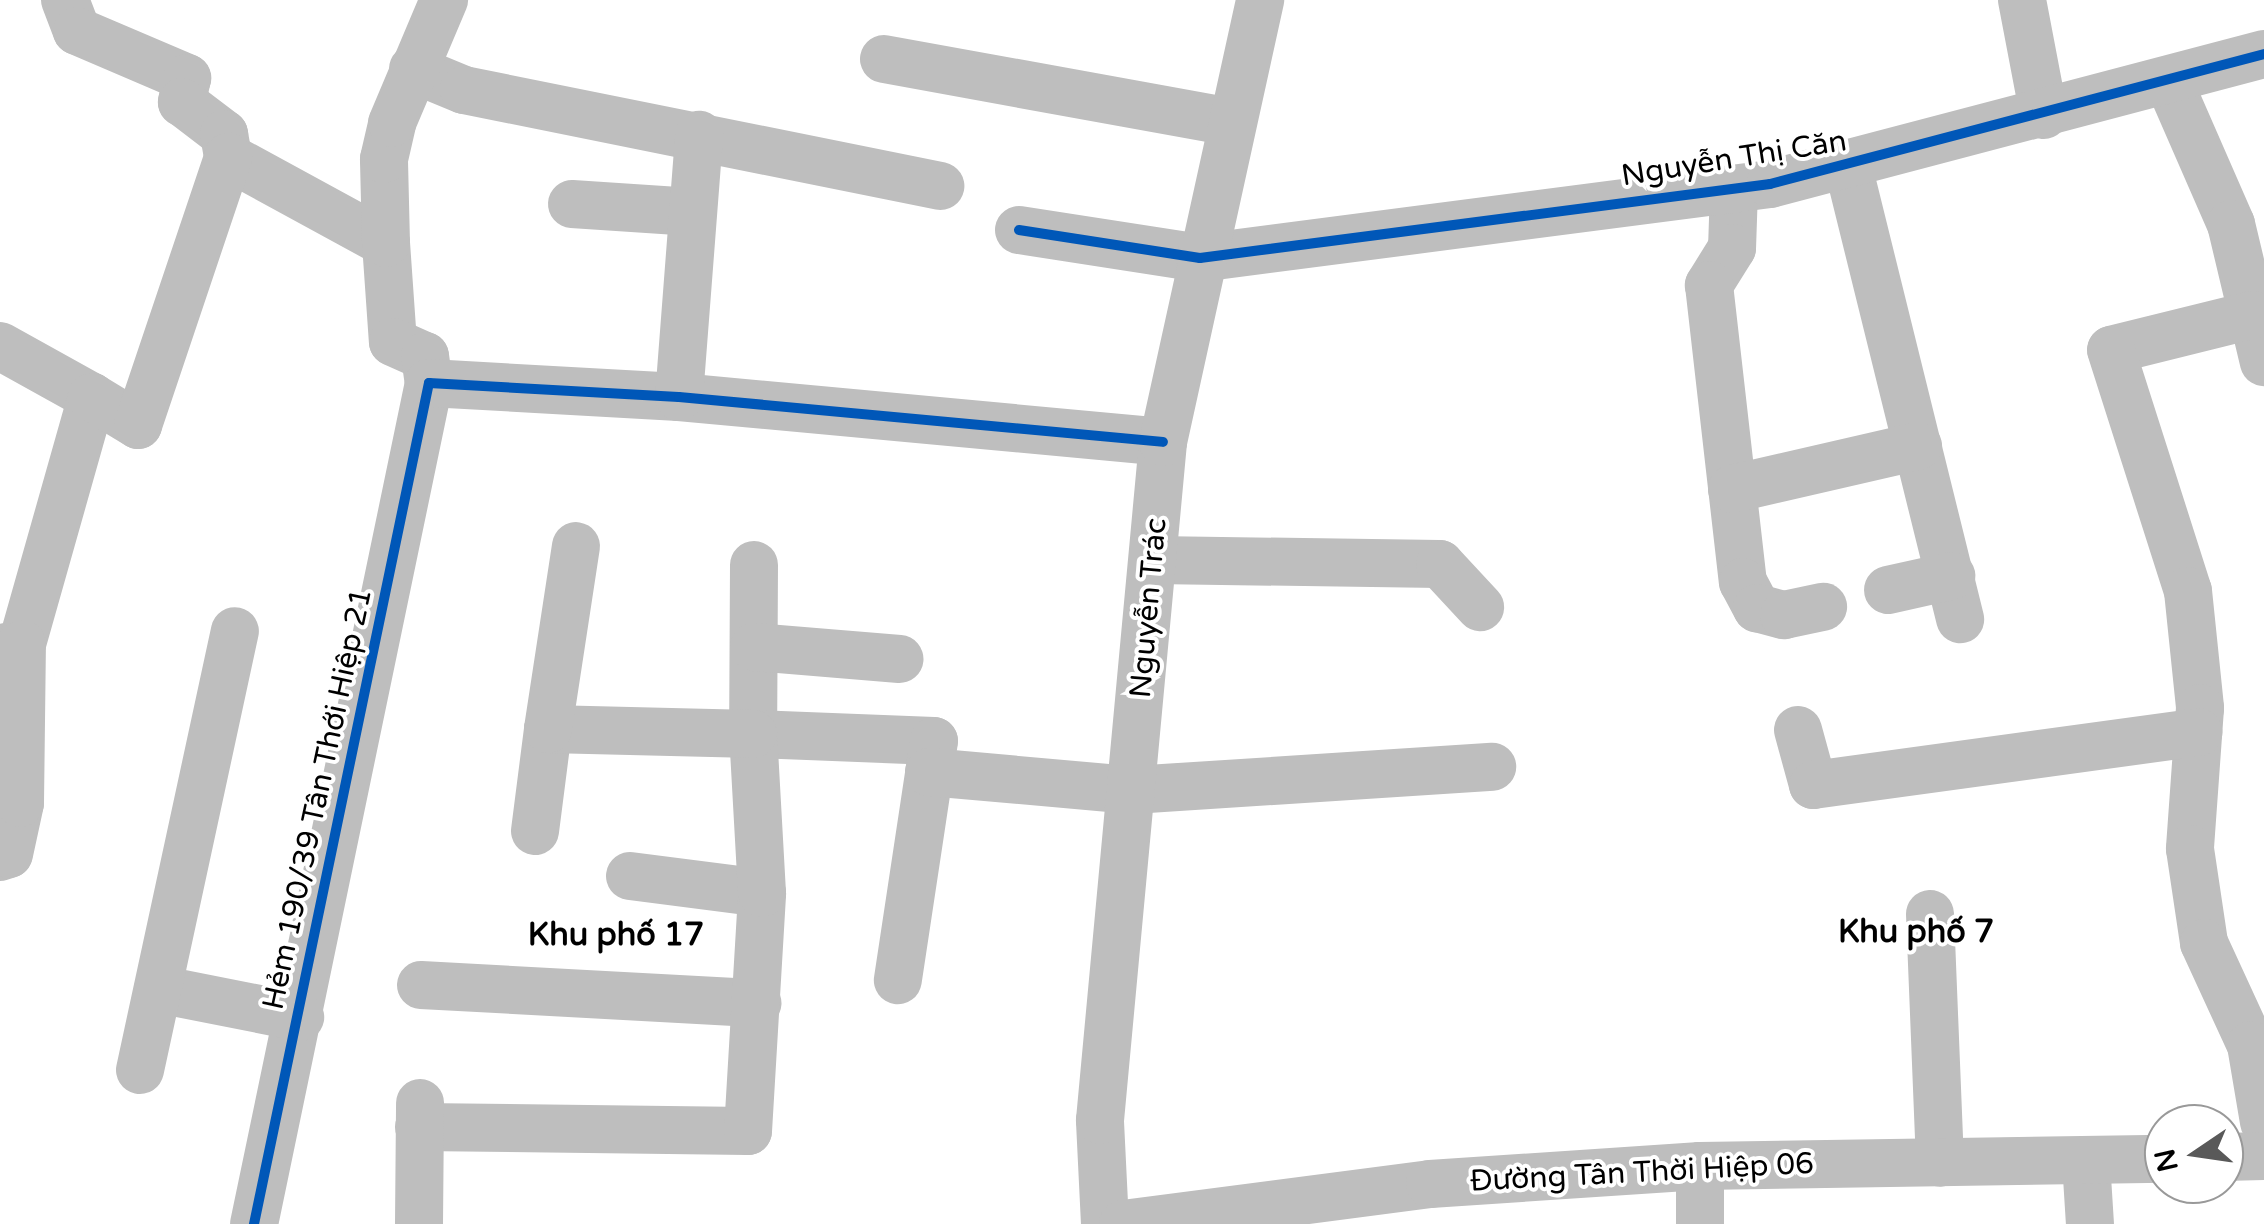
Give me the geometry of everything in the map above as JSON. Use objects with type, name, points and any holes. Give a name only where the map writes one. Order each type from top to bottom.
[{"type":"street","points":[[0,346],[138,425],[228,158],[224,134],[182,102],[187,78],[77,31],[66,0]]},
{"type":"street","points":[[444,0],[413,69],[384,159],[393,342],[425,356],[429,383],[679,397],[1163,442]]},
{"type":"street","name":"Nguyễn Trác","points":[[1105,1224],[1100,1120],[1163,442],[1200,258],[1260,0]]},
{"type":"street","points":[[2022,0],[2044,115]]},
{"type":"street","name":"Nguyễn Thị Căn","points":[[1019,230],[1200,258],[1734,188],[1848,166],[2264,54]]},
{"type":"street","points":[[884,59],[1230,122]]},
{"type":"street","points":[[413,69],[464,90],[940,186]]},
{"type":"street","points":[[2168,80],[2230,224],[2264,362]]},
{"type":"street","points":[[679,397],[699,135]]},
{"type":"street","points":[[228,158],[386,243]]},
{"type":"street","points":[[1848,166],[1955,598],[1888,590]]},
{"type":"street","points":[[1734,188],[1732,248],[1709,286],[1743,582],[1758,608],[1784,615],[1823,607]]},
{"type":"street","points":[[572,204],[693,212]]},
{"type":"street","points":[[2252,315],[2111,350],[2188,590],[2198,732],[2190,849],[2204,943],[2251,1045],[2264,1122]]},
{"type":"street","name":"Hẻm 190/39 Tân Thới Hiệp 21","points":[[254,1224],[429,383]]},
{"type":"street","points":[[0,857],[9,854],[20,802],[11,646],[92,397]]},
{"type":"street","points":[[1732,489],[1918,446]]},
{"type":"street","points":[[535,831],[576,546]]},
{"type":"street","points":[[1154,560],[1440,564],[1480,607]]},
{"type":"street","points":[[419,1224],[420,1115],[748,1131],[762,893],[752,734],[754,565]]},
{"type":"street","points":[[140,1070],[235,631]]},
{"type":"street","points":[[754,648],[900,659]]},
{"type":"street","points":[[548,729],[934,740],[898,980]]},
{"type":"street","points":[[1798,730],[1813,785],[2198,732]]},
{"type":"street","points":[[929,772],[1132,790],[1492,767]]},
{"type":"street","points":[[630,876],[762,893]]},
{"type":"street","points":[[1930,914],[1940,1163]]},
{"type":"street","points":[[422,985],[758,1003]]},
{"type":"street","points":[[158,989],[300,1017]]},
{"type":"street","name":"Đường Tân Thời Hiệp 06","points":[[1122,1224],[1430,1204],[1700,1166],[2144,1160]]},
{"type":"street","points":[[2086,1161],[2090,1224]]},
{"type":"street","points":[[1700,1166],[1700,1224]]},
{"type":"cycle path","points":[[1019,230],[1200,258],[1770,184],[2264,54]]},
{"type":"cycle path","points":[[254,1224],[429,383],[679,397],[1163,442]]},
{"type":"district","name":"Khu phố 7","points":[[1916,932]]},
{"type":"district","name":"Khu phố 17","points":[[616,935]]}]
